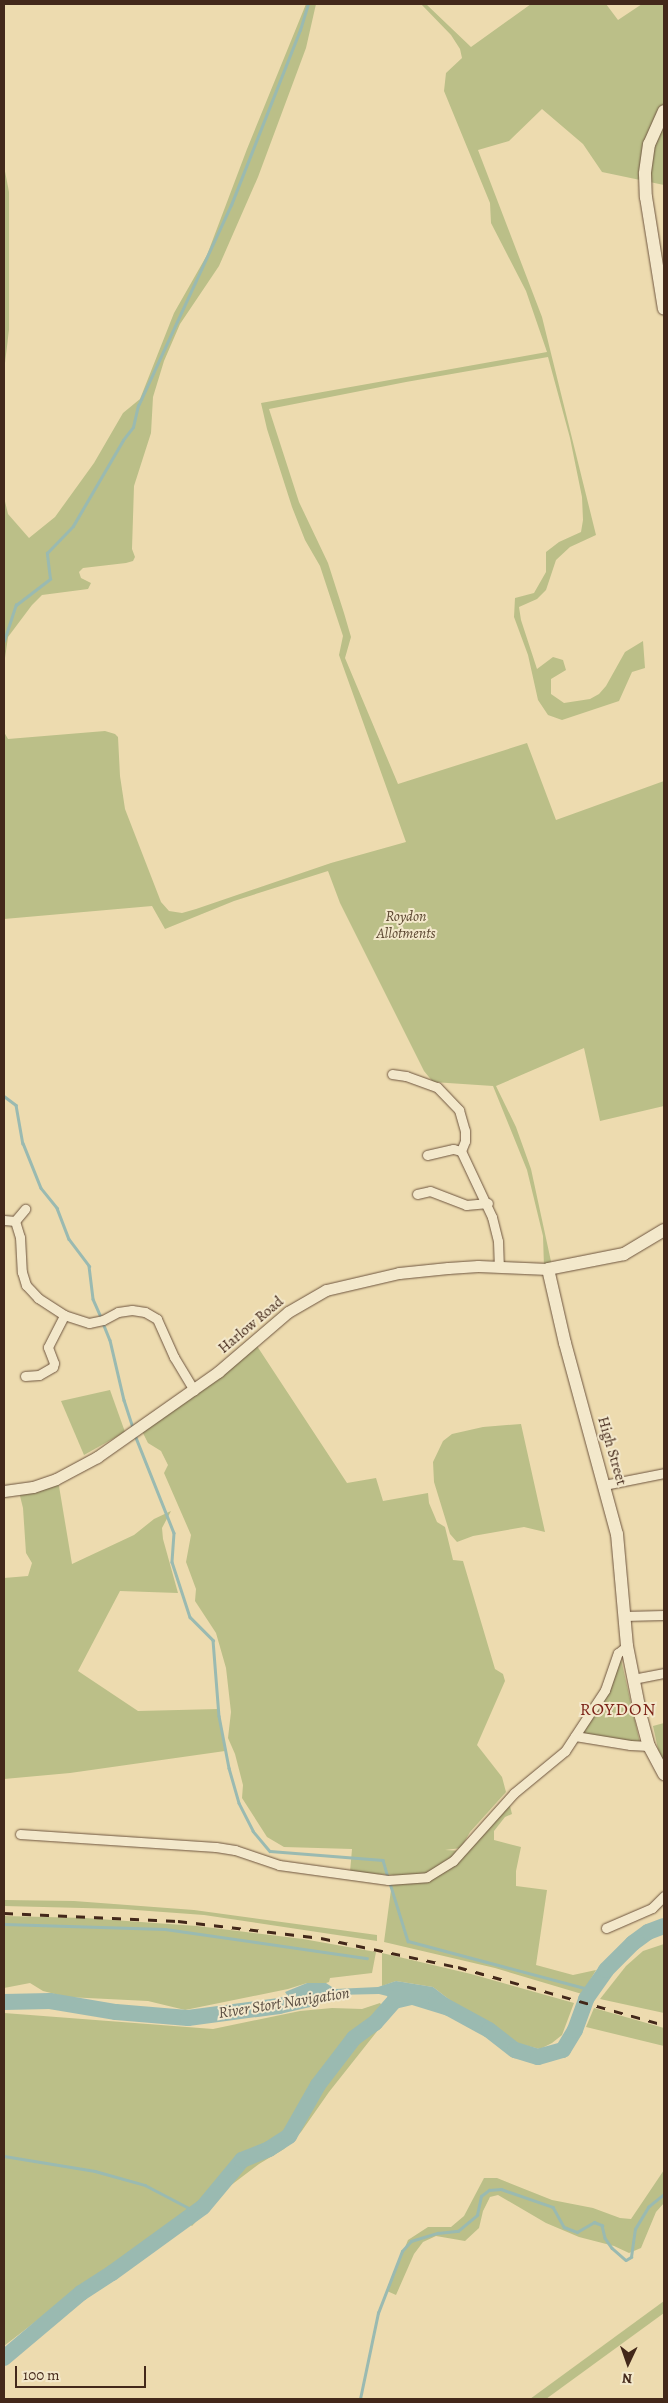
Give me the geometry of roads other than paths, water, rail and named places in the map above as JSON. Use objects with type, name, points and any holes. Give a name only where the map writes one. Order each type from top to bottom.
[{"type":"main road","points":[[664,110],[649,144],[645,180],[664,309]]},
{"type":"main road","points":[[548,1269],[624,1254],[664,1230]]},
{"type":"main road","name":"High Street","points":[[548,1269],[569,1361],[604,1485],[620,1553],[627,1646],[633,1680],[649,1746],[664,1774]]},
{"type":"street","points":[[392,1074],[406,1076],[436,1088],[459,1110],[465,1131],[465,1141],[461,1151]]},
{"type":"street","points":[[427,1155],[453,1149],[461,1151],[488,1203],[498,1241],[499,1267]]},
{"type":"street","points":[[417,1194],[430,1192],[466,1205],[488,1203]]},
{"type":"street","points":[[15,1222],[25,1209]]},
{"type":"street","points":[[4,1220],[15,1222]]},
{"type":"street","points":[[15,1222],[20,1237],[22,1272],[26,1285],[38,1298],[64,1315],[89,1323],[103,1320],[118,1312],[132,1310],[145,1312],[157,1319],[174,1357],[194,1390]]},
{"type":"street","name":"Harlow Road","points":[[4,1491],[33,1487],[77,1468],[114,1446],[194,1390],[288,1312],[326,1290],[399,1273],[465,1266],[548,1269]]},
{"type":"street","points":[[25,1376],[39,1375],[53,1367],[54,1363],[48,1347],[64,1315]]},
{"type":"street","points":[[604,1485],[664,1474]]},
{"type":"street","points":[[624,1616],[664,1615]]},
{"type":"street","points":[[20,1834],[216,1847],[235,1850],[279,1865],[388,1880],[427,1878],[439,1872],[464,1852],[489,1819],[514,1794],[565,1751],[605,1690],[618,1653],[627,1646]]},
{"type":"street","points":[[633,1680],[664,1673]]},
{"type":"street","points":[[575,1736],[630,1745],[649,1746]]},
{"type":"street","points":[[606,1928],[652,1908],[664,1896]]},
{"type":"water","points":[[396,1981],[433,1987],[459,2007],[451,2017],[412,2005],[395,2009],[387,1996],[379,1994],[335,1995],[329,2000],[296,2008],[285,1992],[307,1983],[326,1983],[335,1989],[378,1987]]},
{"type":"waterway","points":[[4,641],[16,605],[50,579],[47,553],[73,526],[123,440],[133,427],[138,406],[231,205],[300,30],[308,4]]},
{"type":"waterway","points":[[4,1096],[16,1105],[23,1143],[41,1188],[57,1208],[69,1239],[89,1266],[93,1299],[101,1317]]},
{"type":"waterway","points":[[103,1323],[110,1340],[124,1400],[133,1428]]},
{"type":"waterway","points":[[135,1435],[174,1533],[172,1562],[190,1617],[213,1640],[219,1716],[229,1768],[239,1803],[253,1831],[270,1851],[383,1860],[388,1878]]},
{"type":"waterway","points":[[390,1883],[408,1941],[592,1990]]},
{"type":"waterway","points":[[4,1924],[165,1929],[367,1958]]},
{"type":"waterway","name":"River Stort Navigation","points":[[436,2001],[489,2030],[515,2050],[538,2057],[563,2050],[575,2030],[586,1999],[606,1970],[633,1943],[648,1932],[664,1926]]},
{"type":"waterway","points":[[4,2358],[81,2293],[112,2273],[203,2207],[242,2160],[269,2149],[289,2136],[318,2085],[354,2038],[375,2023],[403,1991]]},
{"type":"waterway","name":"River Stort Navigation","points":[[4,2002],[50,2001],[116,2012],[188,2018],[279,2006],[314,1998]]},
{"type":"waterway","points":[[4,2156],[95,2171],[145,2185],[187,2207],[193,2215]]},
{"type":"waterway","points":[[360,2399],[378,2313],[402,2251],[411,2241],[438,2233],[458,2231],[477,2215],[481,2196],[489,2190],[501,2189],[553,2207],[564,2227],[577,2232],[594,2222],[602,2225],[605,2238],[612,2248],[626,2260],[631,2257],[635,2229],[648,2207],[664,2194]]},
{"type":"railway","points":[[4,1913],[178,1921],[321,1938],[458,1967],[664,2025]]},
{"type":"district","name":"ROYDON","points":[[618,1709]]},
{"type":"park label","name":"Roydon Allotments","points":[[406,924]]}]
